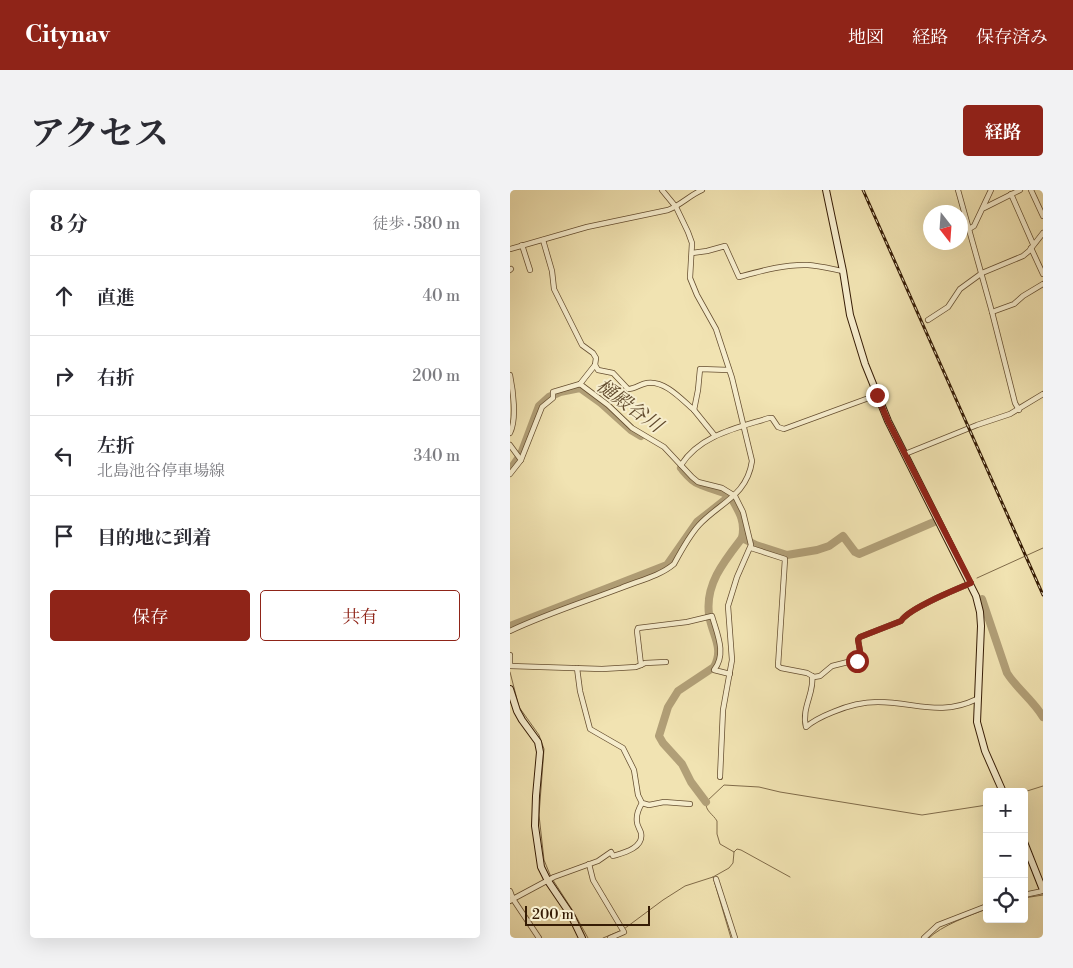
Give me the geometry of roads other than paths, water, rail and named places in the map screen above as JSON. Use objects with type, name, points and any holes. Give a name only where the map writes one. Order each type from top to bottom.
[{"type":"main road","points":[[826,190],[850,315],[865,364],[888,421],[976,596],[980,612],[977,700],[979,734],[1001,788]]},
{"type":"main road","points":[[510,689],[517,711],[538,742],[540,752],[535,826],[542,867],[582,938]]},
{"type":"main road","points":[[1028,852],[1043,890]]},
{"type":"street","points":[[510,631],[531,621],[645,579],[669,568],[674,564],[698,526],[740,490],[752,465],[751,454],[729,370],[716,329],[693,288],[690,272],[692,243],[676,207],[662,190]]},
{"type":"street","points":[[510,248],[587,227],[676,207],[693,194],[702,190]]},
{"type":"street","points":[[958,190],[982,272],[1016,403],[1020,410]]},
{"type":"street","points":[[970,229],[974,226],[984,208],[991,190]]},
{"type":"street","points":[[984,208],[1020,190]]},
{"type":"street","points":[[1031,190],[1043,216]]},
{"type":"street","points":[[1011,194],[1043,274]]},
{"type":"street","points":[[928,320],[948,307],[960,289],[982,272],[1023,256],[1043,234]]},
{"type":"street","points":[[510,474],[542,407],[555,391],[581,386],[596,367],[596,358],[593,353],[582,345],[554,288],[552,271],[542,240]]},
{"type":"street","points":[[522,245],[530,270]]},
{"type":"street","points":[[692,253],[725,246],[739,277],[777,267],[808,265],[843,271]]},
{"type":"street","points":[[992,312],[1014,304],[1043,284]]},
{"type":"street","points":[[596,367],[613,372],[628,389],[649,383],[663,387],[679,396],[694,410],[715,436]]},
{"type":"street","points":[[694,410],[700,369],[729,370]]},
{"type":"street","points":[[510,375],[513,390],[513,424],[510,434]]},
{"type":"street","points":[[581,386],[608,405],[632,428],[664,447],[698,482],[722,488],[743,512],[751,545],[737,577],[728,606],[732,660],[723,710],[720,777]]},
{"type":"street","points":[[905,454],[1020,410],[1043,394]]},
{"type":"street","points":[[681,465],[695,448],[715,436],[743,426],[772,418],[778,427],[784,429],[877,395]]},
{"type":"street","points":[[510,445],[519,458]]},
{"type":"street","points":[[751,545],[785,559],[778,666],[807,673],[817,678],[832,666],[860,659],[858,640],[860,637],[901,621],[930,602],[971,583]]},
{"type":"street","points":[[641,664],[638,628],[712,616],[721,648],[718,665],[714,670],[730,674]]},
{"type":"street","points":[[510,655],[510,665],[611,668],[666,662]]},
{"type":"street","points":[[577,668],[580,690],[590,729],[618,744],[626,753],[634,770],[639,800],[649,805],[664,802],[690,804]]},
{"type":"street","points":[[812,676],[813,682],[804,717],[806,727],[846,706],[860,703],[878,702],[932,709],[955,708],[977,700]]},
{"type":"street","points":[[512,900],[550,879],[598,861],[611,852],[613,856],[628,852],[635,847],[642,834],[636,822],[642,803]]},
{"type":"street","points":[[589,864],[593,880],[624,930],[610,938]]},
{"type":"street","points":[[716,879],[735,938]]},
{"type":"street","points":[[1028,894],[1043,890]]},
{"type":"street","points":[[510,891],[512,900],[539,938]]},
{"type":"street","points":[[924,938],[938,925],[983,908]]},
{"type":"waterway","name":"樋殿谷川","points":[[510,470],[521,454],[539,406],[549,397],[560,392],[580,388],[641,436]]},
{"type":"waterway","name":"樋殿谷川","points":[[681,468],[696,483],[730,496]]},
{"type":"waterway","name":"樋殿谷川","points":[[510,626],[667,565],[697,522],[730,496],[742,520],[742,538]]},
{"type":"waterway","name":"樋殿谷川","points":[[706,802],[691,782],[682,764],[659,736],[668,707],[678,691],[714,667],[717,660],[718,647],[709,614],[710,593],[718,573],[742,538],[756,545],[787,555],[829,546],[843,536],[855,552],[859,554],[934,522]]},
{"type":"waterway","points":[[977,578],[1043,548]]},
{"type":"waterway","name":"樋殿谷川","points":[[982,599],[1007,673],[1043,717]]},
{"type":"waterway","points":[[510,672],[519,707],[539,735],[544,749],[539,815],[544,860],[551,877],[588,938]]},
{"type":"waterway","points":[[624,929],[685,886],[713,877],[729,868],[733,863],[734,852],[720,844],[717,834],[717,821],[706,805],[706,802],[724,785],[759,787],[922,815],[983,806]]},
{"type":"waterway","points":[[1028,791],[1043,786]]},
{"type":"waterway","points":[[734,852],[737,849],[741,850],[790,877]]},
{"type":"waterway","points":[[713,877],[731,938]]},
{"type":"waterway","points":[[1028,897],[1043,895]]},
{"type":"waterway","points":[[929,938],[948,925],[983,911]]},
{"type":"waterway","points":[[603,938],[620,931]]},
{"type":"railway","points":[[863,190],[1043,595]]}]
